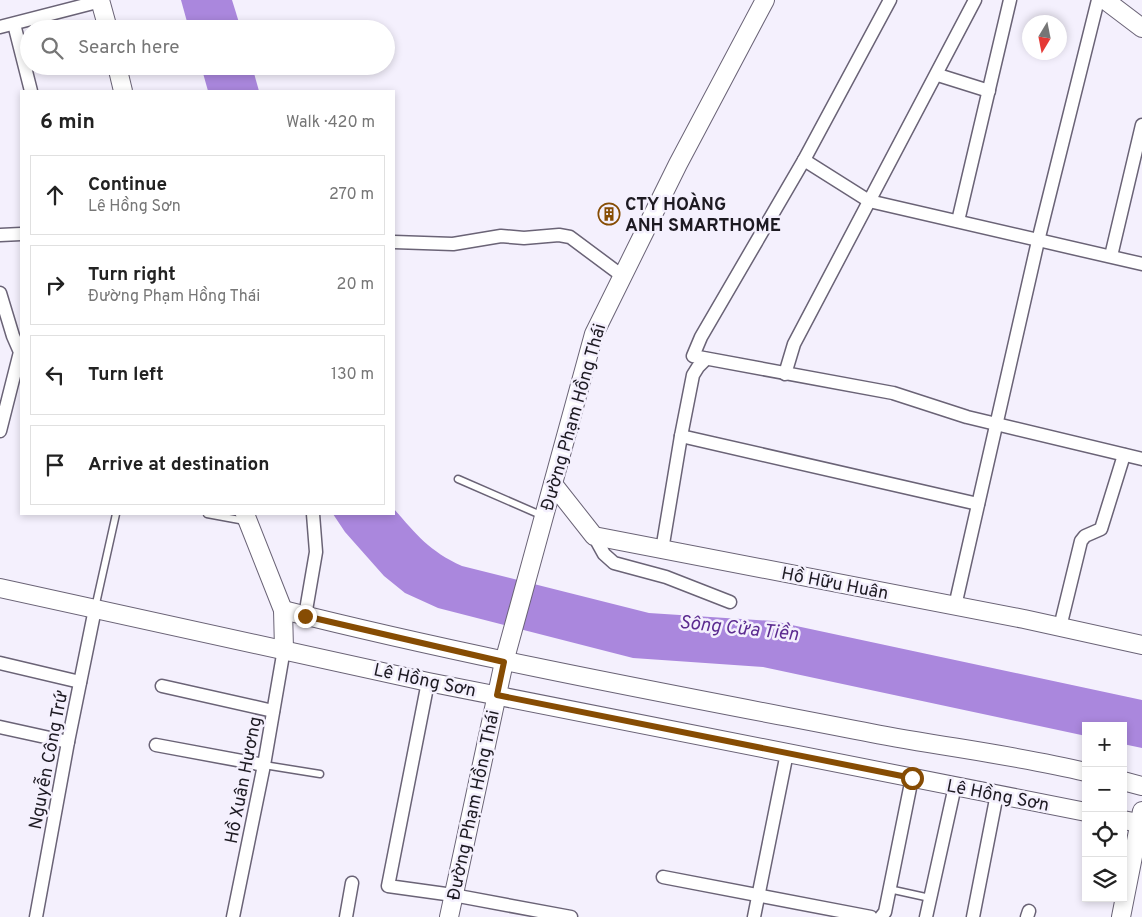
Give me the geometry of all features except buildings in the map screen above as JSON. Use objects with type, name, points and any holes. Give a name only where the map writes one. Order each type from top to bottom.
[{"type":"street","name":"Đường Phạm Hồng Thái","points":[[449,917],[504,662],[594,334],[621,275],[765,0]]},
{"type":"street","points":[[890,0],[804,160],[701,337],[694,356],[893,393],[967,417],[1142,459]]},
{"type":"street","points":[[785,374],[794,344],[976,0]]},
{"type":"street","points":[[958,221],[1010,0]]},
{"type":"street","points":[[955,606],[1038,241],[1098,0]]},
{"type":"street","points":[[1105,0],[1142,28]]},
{"type":"street","points":[[29,20],[101,1],[106,20]]},
{"type":"street","points":[[0,27],[20,22]]},
{"type":"street","points":[[14,24],[20,48]]},
{"type":"street","points":[[27,75],[31,90]]},
{"type":"street","points":[[119,75],[123,90]]},
{"type":"street","points":[[938,75],[989,91]]},
{"type":"street","points":[[1111,256],[1142,124]]},
{"type":"street","points":[[804,160],[869,202],[1142,264]]},
{"type":"street","points":[[0,235],[20,234]]},
{"type":"street","points":[[395,242],[453,244],[501,236],[524,238],[570,236],[621,275]]},
{"type":"street","points":[[0,294],[17,337],[20,352],[0,431]]},
{"type":"street","points":[[0,332],[17,337]]},
{"type":"street","points":[[662,550],[693,375],[706,358]]},
{"type":"street","points":[[681,436],[978,504]]},
{"type":"street","points":[[1060,627],[1081,541],[1085,536],[1102,529],[1124,455]]},
{"type":"street","points":[[553,484],[594,536],[604,554],[614,563],[666,576],[730,602]]},
{"type":"street","points":[[305,616],[316,552],[313,515]]},
{"type":"street","points":[[247,518],[283,610],[284,649]]},
{"type":"street","name":"Hồ Hữu Huân","points":[[594,536],[955,606],[1142,645]]},
{"type":"street","name":"Lê Hồng Sơn","points":[[0,588],[428,682],[1082,811]]},
{"type":"street","name":"Nguyễn Công Trứ","points":[[36,917],[95,609]]},
{"type":"street","points":[[283,610],[504,662],[914,741],[1044,762],[1082,771]]},
{"type":"street","name":"Hồ Xuân Hương","points":[[233,917],[264,765],[284,649]]},
{"type":"street","points":[[0,663],[80,682]]},
{"type":"street","points":[[428,682],[388,886],[453,895],[571,917]]},
{"type":"street","points":[[162,686],[274,711]]},
{"type":"street","points":[[0,727],[68,742]]},
{"type":"street","points":[[156,745],[264,765]]},
{"type":"street","points":[[754,917],[787,753]]},
{"type":"street","points":[[882,917],[912,778]]},
{"type":"street","points":[[1127,782],[1142,786]]},
{"type":"street","points":[[926,917],[955,786]]},
{"type":"street","points":[[973,917],[997,794]]},
{"type":"street","points":[[1121,917],[1135,818]]},
{"type":"street","points":[[663,877],[871,917]]},
{"type":"street","points":[[346,917],[352,883]]},
{"type":"lane","points":[[458,479],[544,516]]},
{"type":"lane","points":[[95,609],[116,515]]},
{"type":"lane","points":[[217,515],[247,518]]},
{"type":"lane","points":[[264,765],[320,774]]},
{"type":"lane","points":[[888,889],[930,898]]},
{"type":"water","points":[[181,0],[232,0],[238,20],[187,20]]},
{"type":"water","points":[[204,75],[255,75],[259,90],[208,90]]},
{"type":"water","name":"Sông Cửa Tiền","points":[[395,510],[417,535],[432,548],[462,566],[649,613],[773,621],[1142,700],[1142,748],[1127,745],[1127,722],[1082,722],[1082,735],[763,667],[633,658],[438,608],[405,593],[384,576],[345,532],[334,515],[395,515]]},
{"type":"place","name":"CTY HOÀNG ANH SMARTHOME","points":[[609,214]]},
{"type":"route","points":[[305,616],[504,662],[497,695],[912,778]]}]
